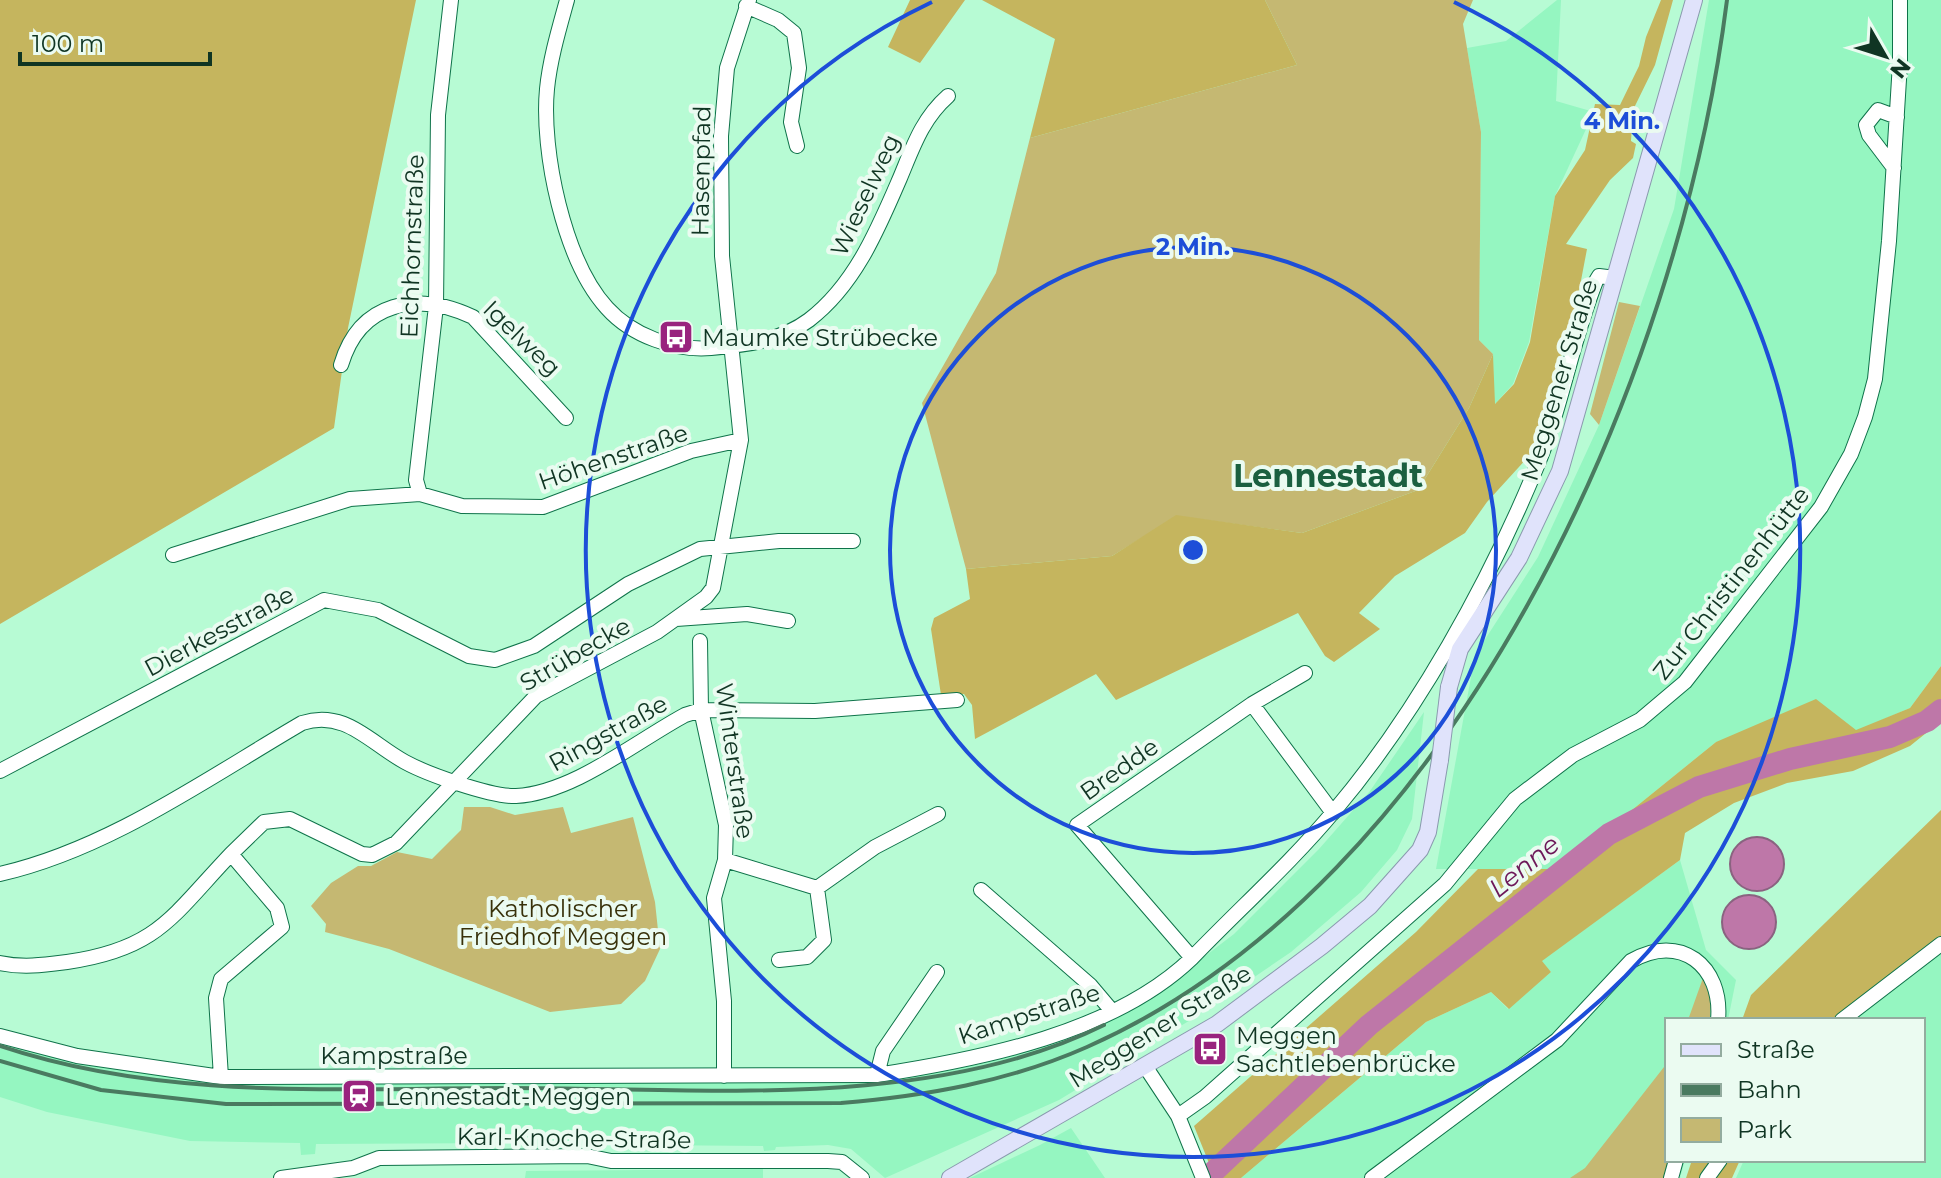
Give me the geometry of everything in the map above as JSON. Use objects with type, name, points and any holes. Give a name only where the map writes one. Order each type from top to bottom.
[{"type":"main road","name":"Meggener Straße","points":[[950,1178],[1217,1024],[1291,971],[1413,861],[1428,832],[1449,687],[1460,649],[1519,558],[1560,471],[1694,0]]},
{"type":"street","name":"Eichhornstraße","points":[[420,494],[416,480],[436,306],[438,115],[451,0]]},
{"type":"street","name":"Wieselweg","points":[[567,0],[553,50],[547,108],[554,178],[577,259],[607,308],[653,339],[695,349],[772,339],[793,330],[826,306],[843,287],[873,236],[925,119],[948,96]]},
{"type":"street","name":"Zur Christinenhütte","points":[[1181,1123],[1205,1097],[1445,884],[1515,799],[1573,755],[1640,720],[1665,702],[1685,682],[1808,526],[1851,454],[1875,379],[1894,168],[1900,0]]},
{"type":"street","name":"Hasenpfad","points":[[731,346],[719,203],[721,136],[727,68],[748,3]]},
{"type":"street","points":[[748,3],[794,33],[799,68],[791,122],[797,146]]},
{"type":"street","points":[[1894,168],[1869,135],[1866,125],[1878,110],[1897,117]]},
{"type":"street","name":"Kampstraße","points":[[0,1036],[77,1056],[221,1077],[877,1075],[952,1063],[1015,1047],[1112,1011],[1168,981],[1333,813],[1413,701],[1496,555],[1555,419],[1596,281],[1599,276],[1615,278]]},
{"type":"street","name":"Igelweg","points":[[341,365],[348,339],[359,326],[378,314],[396,306],[436,306],[473,317],[566,418]]},
{"type":"street","name":"Strübecke","points":[[231,854],[264,822],[290,819],[362,854],[372,855],[396,843],[536,696],[657,632],[713,588],[741,440],[731,346]]},
{"type":"street","name":"Höhenstraße","points":[[173,555],[350,499],[420,494],[462,506],[543,507],[691,451],[741,440]]},
{"type":"street","name":"Dierkesstraße","points":[[0,771],[324,600],[378,610],[469,656],[495,660],[534,646],[588,608],[667,563],[700,549],[779,541],[853,541]]},
{"type":"street","points":[[676,619],[747,614],[788,621]]},
{"type":"street","name":"Winterstraße","points":[[700,641],[701,710],[726,825],[725,860],[714,898],[724,1001],[724,1076]]},
{"type":"street","name":"Bredde","points":[[1192,958],[1077,825],[1252,704],[1305,673]]},
{"type":"street","name":"Ringstraße","points":[[0,874],[35,866],[125,826],[302,723],[317,718],[335,719],[354,728],[428,774],[484,791],[513,796],[559,788],[646,736],[701,710],[815,711],[957,700]]},
{"type":"street","points":[[1252,704],[1333,813]]},
{"type":"street","points":[[817,888],[875,847],[938,814]]},
{"type":"street","points":[[0,963],[48,965],[107,956],[139,944],[168,923],[231,854],[277,908],[282,927],[221,979],[216,998],[221,1077]]},
{"type":"street","points":[[725,860],[817,888]]},
{"type":"street","points":[[779,960],[807,957],[824,940],[817,888]]},
{"type":"street","points":[[981,890],[1090,985],[1112,1011]]},
{"type":"street","points":[[1845,1018],[1941,944]]},
{"type":"street","points":[[1372,1178],[1557,1040],[1631,961],[1645,953],[1659,949],[1677,951],[1701,964],[1717,989],[1718,1018]]},
{"type":"street","points":[[877,1075],[883,1051],[937,972]]},
{"type":"street","points":[[1145,1066],[1181,1123],[1203,1178]]},
{"type":"street","name":"Karl-Knoche-Straße","points":[[281,1178],[353,1168],[379,1158],[587,1156],[611,1161],[842,1162],[862,1178]]},
{"type":"shaded area","points":[[0,0],[416,0],[348,328],[334,428],[0,624]]},
{"type":"shaded area","points":[[910,0],[965,0],[920,63],[888,47]]},
{"type":"shaded area","points":[[982,0],[1265,0],[1297,65],[1030,138],[1055,39]]},
{"type":"shaded area","points":[[1561,0],[1556,101],[1594,112],[1555,196],[1529,342],[1513,384],[1494,405],[1493,354],[1479,340],[1481,132],[1467,48],[1506,41]]},
{"type":"shaded area","points":[[1661,0],[1673,0],[1655,65],[1633,110],[1631,141],[1636,144],[1633,158],[1610,180],[1566,244],[1587,249],[1575,312],[1530,455],[1487,502],[1465,533],[1395,576],[1359,613],[1380,629],[1334,662],[1325,656],[1298,613],[1116,700],[1096,674],[975,739],[972,705],[964,694],[941,695],[931,629],[934,618],[970,599],[966,569],[1112,556],[1176,515],[1302,533],[1418,490],[1469,408],[1493,354],[1495,404],[1514,384],[1530,342],[1555,196],[1585,150],[1595,104],[1620,105],[1639,66],[1646,37]]},
{"type":"shaded area","points":[[1709,0],[1941,0],[1941,666],[1910,708],[1856,731],[1716,742],[1559,869],[1436,869],[1475,655],[1538,557],[1599,425],[1674,209]]},
{"type":"shaded area","points":[[1941,666],[1941,721],[1910,746],[1853,771],[1787,783],[1734,803],[1685,833],[1680,860],[1542,961],[1551,972],[1509,1009],[1491,992],[1426,1022],[1241,1178],[1215,1178],[1194,1126],[1416,932],[1478,869],[1559,869],[1716,742],[1816,699],[1856,730],[1910,708]]},
{"type":"shaded area","points":[[1424,712],[1412,819],[1397,850],[1361,892],[1291,952],[1197,1016],[1059,1100],[885,1178],[851,1149],[828,1145],[776,1147],[775,1150],[764,1151],[763,1146],[644,1145],[643,1149],[632,1150],[630,1145],[541,1145],[533,1151],[524,1150],[524,1143],[316,1144],[315,1154],[301,1155],[300,1143],[190,1141],[47,1112],[0,1097],[0,1028],[31,1040],[226,1073],[918,1074],[982,1063],[1036,1047],[1158,992],[1234,934],[1319,849],[1370,791]]},
{"type":"shaded area","points":[[1941,810],[1941,940],[1840,1018],[1743,1018],[1751,995]]},
{"type":"shaded area","points":[[1757,837],[1776,845],[1784,864],[1776,883],[1757,891],[1738,883],[1730,864],[1738,845]]},
{"type":"shaded area","points":[[1680,860],[1706,950],[1736,980],[1728,1018],[1665,1018],[1665,1162],[1684,1162],[1680,1178],[1241,1178],[1426,1022],[1491,992],[1508,1009],[1551,972],[1541,961]]},
{"type":"shaded area","points":[[1749,895],[1768,903],[1776,922],[1768,941],[1749,949],[1730,941],[1722,922],[1730,903]]},
{"type":"shaded area","points":[[1941,948],[1941,1178],[1736,1178],[1743,1162],[1925,1162],[1925,1018],[1854,1018]]},
{"type":"shaded area","points":[[1071,1128],[1105,1178],[970,1178],[1040,1145]]},
{"type":"shaded area","points":[[1691,1162],[1739,1162],[1732,1178],[1686,1178]]},
{"type":"shaded area","points":[[763,1169],[763,1178],[525,1178],[526,1171]]},
{"type":"green space","points":[[1265,0],[1473,0],[1463,24],[1481,132],[1479,340],[1493,354],[1469,408],[1418,490],[1302,533],[1177,516],[1112,556],[966,569],[922,403],[996,273],[1030,138],[1297,65]]},
{"type":"green space","points":[[1619,302],[1640,306],[1599,425],[1590,414]]},
{"type":"green space","name":"Katholischer Friedhof Meggen","points":[[464,807],[490,807],[515,815],[563,807],[571,833],[633,817],[655,902],[660,949],[645,981],[621,1004],[550,1012],[389,949],[325,932],[326,924],[311,906],[331,883],[358,866],[371,866],[397,852],[432,859],[461,830]]},
{"type":"green space","points":[[1703,978],[1711,999],[1710,1018],[1689,1018]]},
{"type":"green space","points":[[1664,1067],[1665,1162],[1668,1162],[1664,1178],[1570,1178],[1585,1168]]},
{"type":"waterway","name":"Lenne","points":[[1207,1178],[1369,1025],[1609,834],[1699,787],[1790,759],[1890,737],[1927,721],[1941,710]]},
{"type":"railway","points":[[0,1061],[101,1090],[226,1104],[841,1103],[966,1086],[1027,1070],[1087,1047],[1219,971],[1336,868],[1439,744],[1528,604],[1601,455],[1659,301],[1701,147],[1727,0]]},
{"type":"railway","points":[[0,1046],[62,1064],[125,1076],[252,1088],[735,1091],[890,1083],[965,1071],[1037,1052],[1104,1025]]},
{"type":"place","name":"Maumke Strübecke","points":[[676,337]]},
{"type":"place","name":"Meggen Sachtlebenbrücke","points":[[1210,1049]]},
{"type":"place","name":"Lennestadt-Meggen","points":[[359,1096]]},
{"type":"district","name":"Lennestadt","points":[[1328,475]]}]
